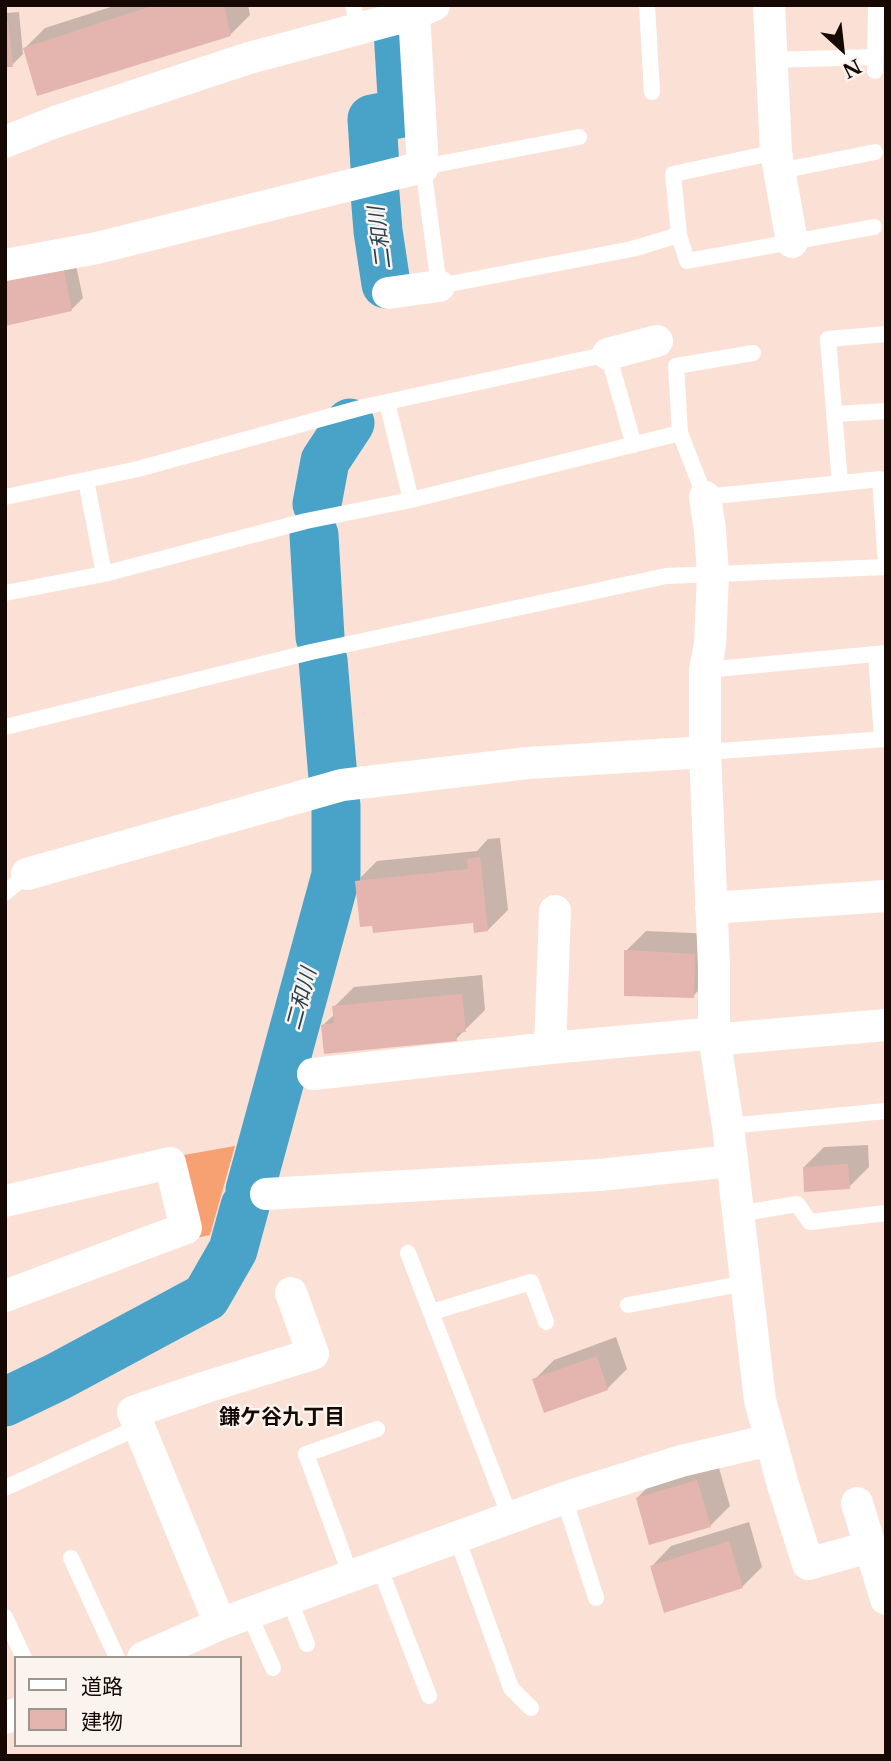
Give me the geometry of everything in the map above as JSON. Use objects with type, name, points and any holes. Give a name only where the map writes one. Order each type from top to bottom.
[{"type":"street","points":[[769,5],[778,162],[792,242]]},
{"type":"street","points":[[5,142],[55,122],[187,78],[391,15],[424,167],[97,248],[5,265]]},
{"type":"street","points":[[388,293],[439,286]]},
{"type":"street","points":[[608,354],[657,341]]},
{"type":"street","points":[[705,497],[713,574],[710,645],[705,670],[705,752],[714,966],[714,1037],[728,1126],[760,1400],[808,1564],[869,1547]]},
{"type":"street","points":[[16,884],[342,785],[528,762],[705,752]]},
{"type":"street","points":[[710,908],[886,896]]},
{"type":"street","points":[[550,1048],[555,911]]},
{"type":"street","points":[[313,1074],[706,1034],[722,1039],[886,1025]]},
{"type":"street","points":[[265,1194],[599,1175],[732,1161]]},
{"type":"street","points":[[5,1201],[170,1163],[186,1228],[5,1296]]},
{"type":"street","points":[[220,1624],[133,1412],[313,1354],[291,1293]]},
{"type":"street","points":[[157,1655],[220,1624],[564,1498],[681,1461],[770,1440]]},
{"type":"street","points":[[857,1503],[886,1599]]},
{"type":"lane","points":[[646,5],[652,92]]},
{"type":"lane","points":[[771,60],[875,64],[876,5]]},
{"type":"lane","points":[[579,137],[424,167],[439,286],[632,249],[678,235]]},
{"type":"lane","points":[[874,226],[687,261],[678,235],[673,174],[875,152]]},
{"type":"lane","points":[[841,483],[828,339],[886,334]]},
{"type":"lane","points":[[5,727],[311,652],[666,576],[886,567],[880,479],[705,497],[680,433],[676,366],[753,353]]},
{"type":"lane","points":[[5,497],[138,469],[387,402],[608,354],[634,445]]},
{"type":"lane","points":[[387,402],[411,500]]},
{"type":"lane","points":[[835,414],[886,411]]},
{"type":"lane","points":[[5,593],[104,574],[306,521],[411,500],[680,433]]},
{"type":"lane","points":[[86,480],[104,574]]},
{"type":"lane","points":[[705,670],[881,653],[884,739],[705,752]]},
{"type":"lane","points":[[728,1126],[886,1111]]},
{"type":"lane","points":[[738,1213],[797,1204],[810,1222],[886,1213]]},
{"type":"lane","points":[[408,1253],[510,1517]]},
{"type":"lane","points":[[432,1312],[531,1282],[546,1322]]},
{"type":"lane","points":[[628,1305],[746,1283]]},
{"type":"lane","points":[[5,1488],[139,1427]]},
{"type":"lane","points":[[377,1429],[306,1454],[429,1696]]},
{"type":"lane","points":[[564,1498],[596,1598]]},
{"type":"lane","points":[[457,1538],[511,1688],[531,1708]]},
{"type":"lane","points":[[71,1559],[116,1656]]},
{"type":"lane","points":[[289,1599],[307,1644]]},
{"type":"lane","points":[[249,1614],[273,1668]]},
{"type":"lane","points":[[5,1617],[23,1656]]},
{"type":"shaded area","points":[[235,1146],[210,1235],[196,1238],[184,1155]]},
{"type":"building","points":[[155,5],[224,5],[231,36],[37,96],[23,48]]},
{"type":"building","points":[[5,22],[8,22],[13,67],[5,67]]},
{"type":"building","points":[[63,266],[72,311],[5,326],[5,279]]},
{"type":"building","points":[[480,857],[488,931],[474,933],[473,923],[373,933],[372,926],[360,927],[355,881],[468,869],[467,859]]},
{"type":"building","points":[[624,950],[695,954],[694,998],[624,996]]},
{"type":"building","points":[[462,994],[466,1032],[456,1033],[457,1041],[324,1054],[321,1025],[334,1023],[332,1006]]},
{"type":"building","points":[[848,1164],[850,1189],[804,1192],[803,1167]]},
{"type":"building","points":[[597,1356],[608,1390],[544,1413],[532,1379]]},
{"type":"building","points":[[697,1480],[711,1527],[649,1545],[636,1498]]},
{"type":"building","points":[[729,1541],[743,1588],[664,1613],[650,1566]]},
{"type":"waterway","name":"二和川","points":[[375,167],[372,119],[403,113],[398,30]]},
{"type":"waterway","name":"二和川","points":[[375,193],[386,284]]},
{"type":"waterway","name":"二和川","points":[[317,504],[325,461],[350,423]]},
{"type":"waterway","name":"二和川","points":[[314,535],[320,637]]},
{"type":"waterway","name":"二和川","points":[[323,660],[333,778]]},
{"type":"waterway","name":"二和川","points":[[250,1190],[336,875],[336,805]]},
{"type":"waterway","name":"二和川","points":[[5,1402],[206,1297],[233,1250],[245,1206]]},
{"type":"district","name":"鎌ケ谷九丁目","points":[[282,1418]]}]
